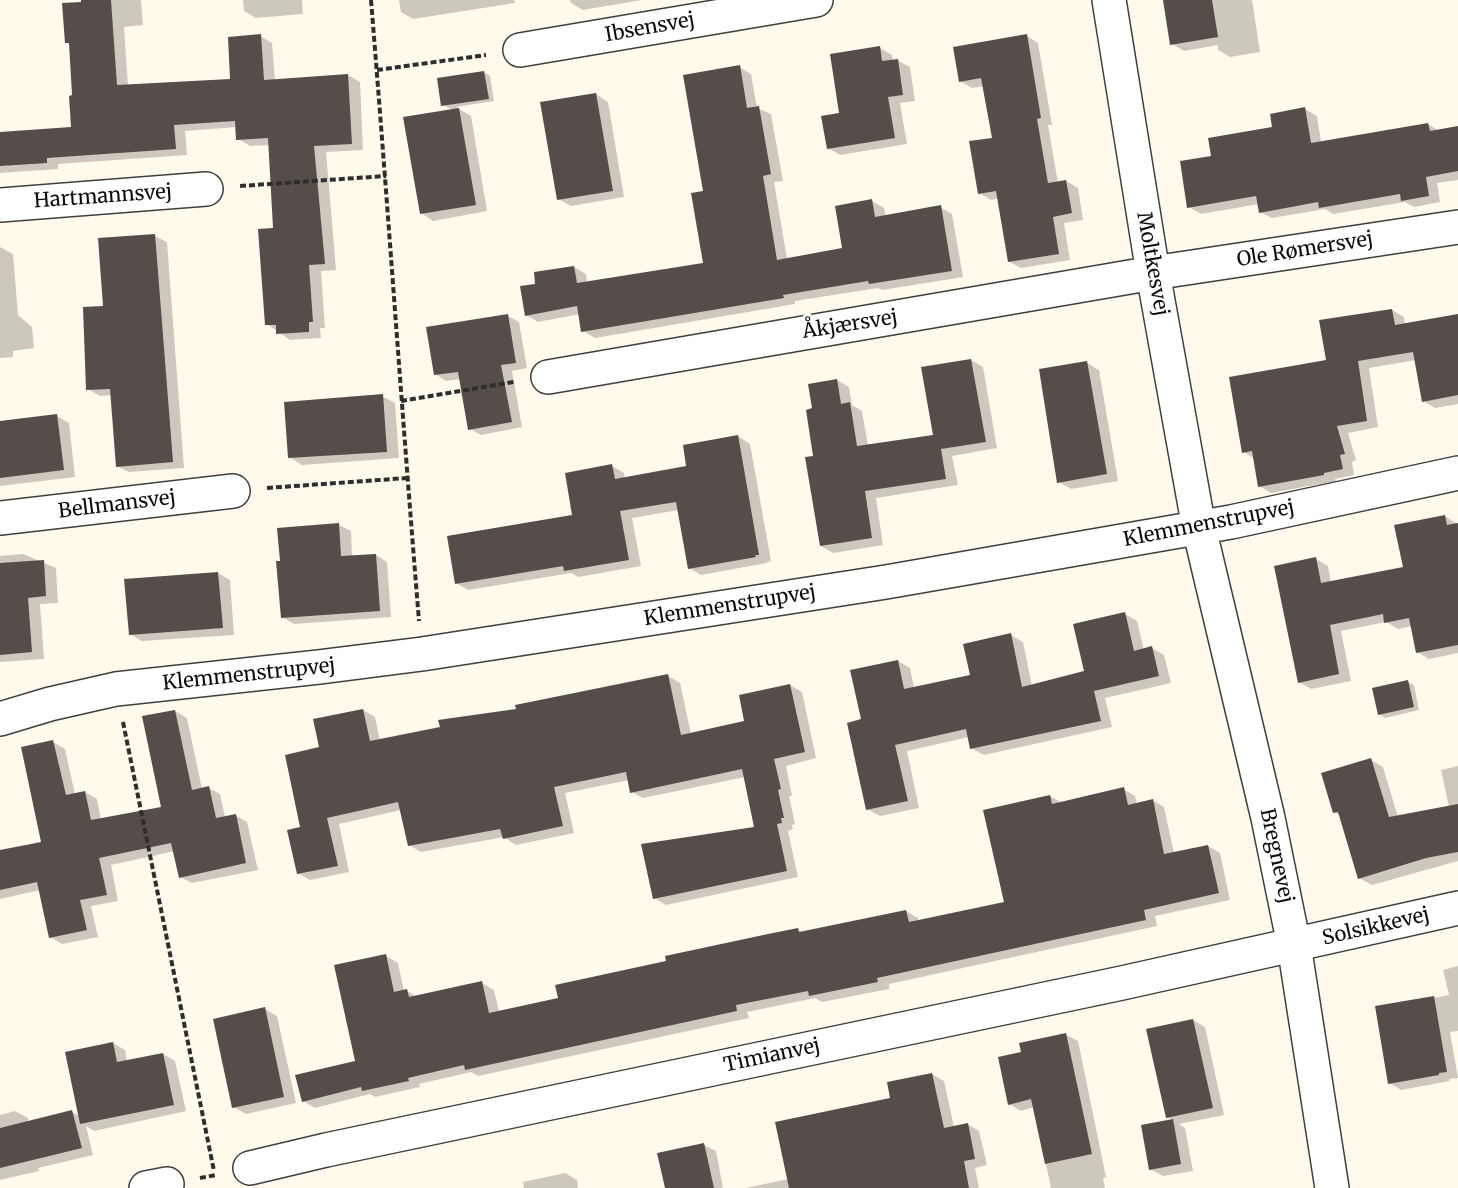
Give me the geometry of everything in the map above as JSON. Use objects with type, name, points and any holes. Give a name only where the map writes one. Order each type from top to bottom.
[{"type":"street","name":"Ibsensvej","points":[[520,50],[816,0]]},
{"type":"street","name":"Moltkesvej","points":[[1109,0],[1153,273],[1199,528]]},
{"type":"street","name":"Hartmannsvej","points":[[0,205],[206,189]]},
{"type":"street","name":"Ole Rømersvej","points":[[1153,273],[1458,227]]},
{"type":"street","name":"Åkjærsvej","points":[[548,377],[1153,273]]},
{"type":"street","name":"Klemmenstrupvej","points":[[0,718],[116,689],[422,654],[886,582],[1199,528],[1458,472]]},
{"type":"street","name":"Bellmansvej","points":[[0,518],[233,491]]},
{"type":"street","name":"Bregnevej","points":[[1199,528],[1268,818],[1294,945],[1332,1188]]},
{"type":"street","name":"Solsikkevej","points":[[1294,945],[1458,909]]},
{"type":"street","name":"Timianvej","points":[[250,1168],[1294,945]]},
{"type":"path","points":[[371,0],[422,654]]},
{"type":"path","points":[[377,70],[520,50]]},
{"type":"path","points":[[206,189],[386,176]]},
{"type":"path","points":[[401,401],[548,377]]},
{"type":"path","points":[[233,491],[407,478]]},
{"type":"path","points":[[116,689],[216,1182]]},
{"type":"path","points":[[157,1186],[250,1168]]},
{"type":"building","points":[[81,0],[111,0],[117,85],[230,79],[228,37],[261,34],[264,80],[348,74],[352,144],[314,146],[325,264],[309,265],[313,322],[309,322],[309,332],[276,334],[276,325],[265,325],[258,229],[273,228],[268,138],[236,140],[235,121],[174,125],[176,149],[47,158],[47,163],[0,166],[0,132],[71,127],[69,43],[65,43],[62,3],[81,2]]},
{"type":"building","points":[[1163,0],[1212,0],[1218,37],[1170,45]]},
{"type":"building","points":[[1027,34],[1041,118],[1037,119],[1048,183],[1066,180],[1072,213],[1053,217],[1059,254],[1008,262],[996,191],[978,194],[969,141],[992,138],[981,78],[959,82],[953,47]]},
{"type":"building","points":[[880,46],[882,61],[898,59],[903,95],[888,97],[895,138],[827,149],[821,116],[839,113],[830,54]]},
{"type":"building","points":[[740,65],[747,108],[759,106],[771,174],[763,176],[777,260],[842,248],[835,206],[872,199],[875,217],[941,205],[952,271],[869,284],[868,281],[783,295],[784,298],[581,332],[577,306],[525,316],[520,286],[535,284],[534,272],[574,266],[577,283],[703,263],[691,193],[703,191],[683,75]]},
{"type":"building","points":[[484,71],[489,99],[441,106],[437,78]]},
{"type":"building","points":[[596,93],[613,191],[557,200],[540,102]]},
{"type":"building","points":[[1305,107],[1311,143],[1428,123],[1430,131],[1458,126],[1458,171],[1426,177],[1429,196],[1401,201],[1400,194],[1319,208],[1318,202],[1259,213],[1256,196],[1187,208],[1180,161],[1211,156],[1208,138],[1272,127],[1270,114]]},
{"type":"building","points":[[459,108],[476,205],[420,214],[403,117]]},
{"type":"building","points":[[155,234],[173,462],[116,467],[110,389],[86,390],[83,307],[103,306],[98,238]]},
{"type":"building","points":[[1392,309],[1395,325],[1458,314],[1458,395],[1422,402],[1413,352],[1358,361],[1367,421],[1337,426],[1345,454],[1340,455],[1343,469],[1324,473],[1324,475],[1258,487],[1252,451],[1242,453],[1229,377],[1326,360],[1319,320]]},
{"type":"building","points":[[508,314],[516,363],[501,365],[512,422],[468,430],[458,372],[434,375],[426,327]]},
{"type":"building","points":[[971,359],[986,442],[941,449],[946,479],[865,491],[872,538],[820,546],[805,457],[813,456],[806,410],[812,408],[808,384],[837,379],[841,404],[850,402],[857,446],[933,435],[921,367]]},
{"type":"building","points":[[1087,361],[1107,474],[1057,483],[1039,369]]},
{"type":"building","points":[[383,394],[387,452],[288,458],[284,402]]},
{"type":"building","points":[[57,414],[64,470],[0,478],[0,421]]},
{"type":"building","points":[[738,435],[759,555],[755,555],[756,557],[688,569],[676,502],[620,511],[629,560],[564,571],[563,566],[455,584],[447,536],[572,515],[565,473],[612,464],[615,479],[686,466],[683,445]]},
{"type":"building","points":[[1445,515],[1447,525],[1458,523],[1458,645],[1416,653],[1409,618],[1384,623],[1383,614],[1330,625],[1339,674],[1298,683],[1274,566],[1316,557],[1321,583],[1403,567],[1394,525]]},
{"type":"building","points":[[339,523],[341,556],[376,554],[380,611],[281,618],[276,561],[280,561],[277,528]]},
{"type":"building","points":[[44,560],[46,596],[28,598],[32,652],[0,655],[0,563]]},
{"type":"building","points":[[218,572],[223,628],[129,635],[124,579]]},
{"type":"building","points":[[1125,612],[1134,651],[1152,646],[1159,676],[1094,691],[1101,721],[970,749],[966,729],[895,745],[908,801],[866,810],[847,723],[861,719],[850,670],[898,660],[904,689],[970,675],[963,644],[1011,633],[1022,687],[1084,671],[1073,624]]},
{"type":"building","points":[[668,674],[681,735],[744,721],[739,695],[790,684],[805,752],[774,759],[781,789],[778,790],[784,818],[781,818],[782,823],[777,824],[787,871],[653,899],[641,844],[754,827],[742,769],[630,793],[626,772],[554,787],[563,826],[503,839],[500,829],[408,846],[398,802],[327,818],[338,866],[297,874],[287,830],[300,827],[285,755],[319,747],[313,719],[363,709],[370,741],[440,727],[438,720],[516,709],[515,705]]},
{"type":"building","points":[[1408,680],[1414,707],[1378,715],[1372,688]]},
{"type":"building","points":[[175,710],[192,790],[209,786],[216,818],[236,814],[246,863],[179,878],[171,843],[99,858],[107,895],[80,900],[87,930],[49,938],[37,882],[0,890],[0,850],[41,842],[21,747],[53,740],[66,795],[85,791],[91,820],[161,807],[142,716]]},
{"type":"building","points":[[1371,758],[1389,817],[1458,804],[1458,852],[1426,858],[1358,879],[1338,812],[1333,813],[1321,773]]},
{"type":"building","points":[[1124,787],[1128,805],[1153,799],[1164,854],[1208,845],[1219,893],[1144,910],[1146,920],[877,978],[878,982],[809,996],[808,991],[736,1005],[737,1011],[465,1070],[464,1065],[408,1078],[409,1081],[362,1091],[361,1087],[302,1102],[295,1075],[355,1061],[334,965],[386,954],[394,992],[407,989],[409,997],[482,981],[489,1013],[558,998],[555,985],[666,961],[665,956],[798,928],[799,932],[906,910],[909,922],[1004,902],[983,810],[1050,795],[1052,804]]},
{"type":"building","points":[[1434,996],[1447,1072],[1388,1084],[1375,1006]]},
{"type":"building","points":[[265,1007],[284,1097],[232,1108],[213,1019]]},
{"type":"building","points":[[1193,1019],[1213,1108],[1166,1118],[1146,1029]]},
{"type":"building","points":[[1066,1033],[1092,1154],[1045,1164],[1031,1099],[1008,1105],[998,1057],[1021,1052],[1019,1043]]},
{"type":"building","points":[[113,1042],[117,1062],[163,1053],[174,1105],[80,1124],[65,1052]]},
{"type":"building","points":[[932,1073],[944,1128],[968,1123],[975,1159],[964,1161],[969,1188],[789,1188],[775,1122],[890,1098],[887,1082]]},
{"type":"building","points":[[72,1110],[82,1148],[0,1168],[0,1128]]},
{"type":"building","points":[[1173,1119],[1181,1164],[1149,1170],[1141,1125]]},
{"type":"building","points":[[704,1143],[714,1188],[665,1188],[657,1153]]}]
